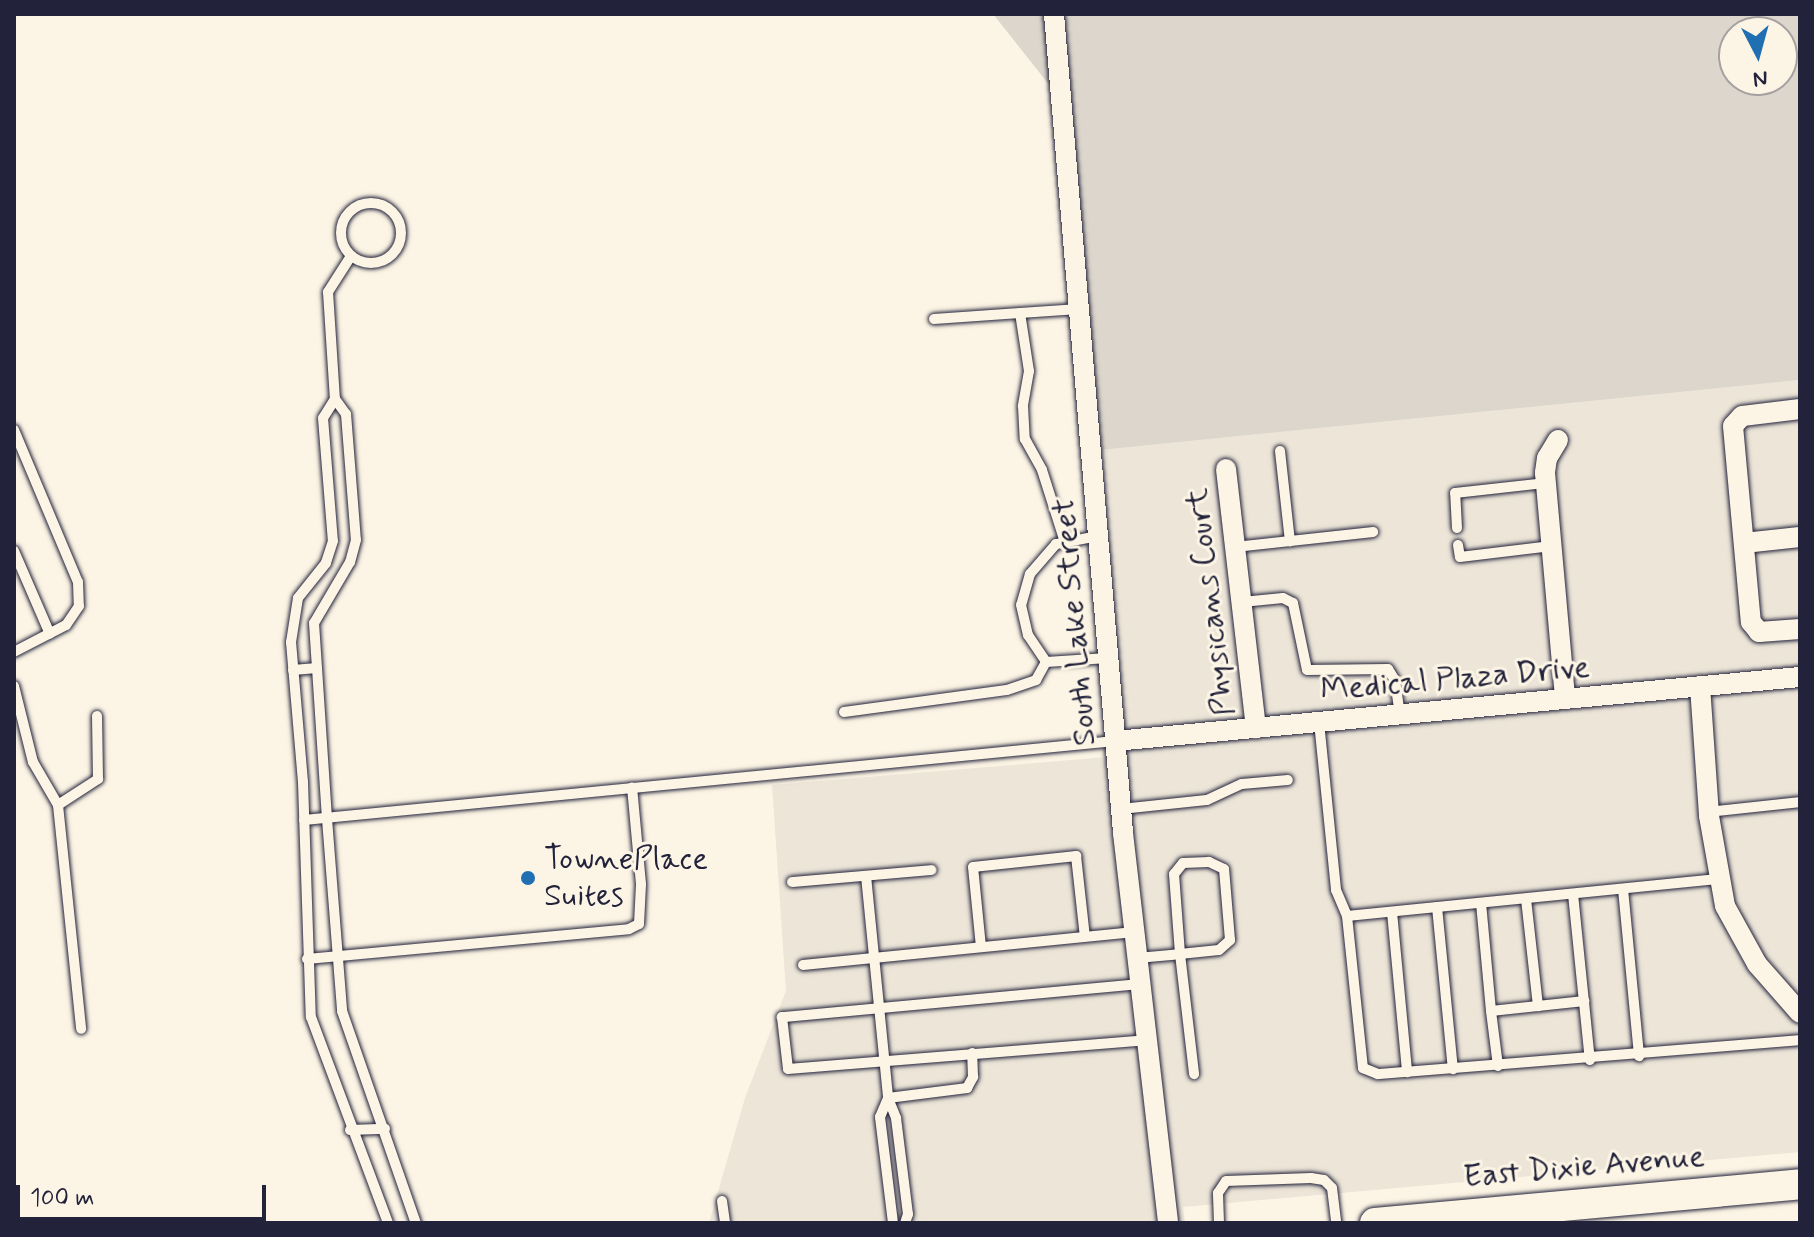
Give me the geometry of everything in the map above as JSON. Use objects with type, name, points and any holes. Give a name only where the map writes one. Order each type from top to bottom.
[{"type":"main road","name":"East Dixie Avenue","points":[[1375,1223],[1800,1184]]},
{"type":"street","name":"South Lake Street","points":[[1054,14],[1121,809],[1168,1223]]},
{"type":"street","points":[[1800,409],[1742,416],[1733,426],[1751,622],[1759,632],[1800,629]]},
{"type":"street","points":[[1558,440],[1547,458],[1546,483],[1565,699]]},
{"type":"street","name":"Physicans Court","points":[[1226,469],[1256,728]]},
{"type":"street","points":[[1744,543],[1800,537]]},
{"type":"street","name":"Medical Plaza Drive","points":[[1115,741],[1800,677]]},
{"type":"street","points":[[1700,686],[1708,812],[1720,879],[1742,942],[1800,1013]]},
{"type":"lane","points":[[366,203],[393,211],[401,240],[390,257],[370,264],[351,256],[341,239],[349,212],[366,203]]},
{"type":"lane","points":[[351,256],[328,292],[335,399],[346,414],[356,540],[350,562],[314,623],[327,819],[342,1011],[353,1054],[385,1129],[416,1223]]},
{"type":"lane","points":[[934,319],[1079,309]]},
{"type":"lane","points":[[1020,313],[1029,371],[1023,406],[1025,439],[1042,470],[1065,542]]},
{"type":"lane","points":[[335,399],[323,418],[333,541],[326,563],[298,598],[292,620],[304,820],[307,959],[311,1017],[350,1130],[388,1223]]},
{"type":"lane","points":[[14,430],[78,582],[79,606],[66,625],[14,652]]},
{"type":"lane","points":[[1280,451],[1290,541]]},
{"type":"lane","points":[[1457,528],[1455,493],[1546,483]]},
{"type":"lane","points":[[332,504],[354,502]]},
{"type":"lane","points":[[1235,547],[1373,532]]},
{"type":"lane","points":[[1046,662],[1028,635],[1021,605],[1030,574],[1056,544],[1098,536]]},
{"type":"lane","points":[[1458,545],[1460,557],[1551,546]]},
{"type":"lane","points":[[14,551],[50,634]]},
{"type":"lane","points":[[1242,602],[1283,598],[1293,603],[1307,670],[1388,669],[1395,680],[1400,714]]},
{"type":"lane","points":[[1046,662],[1108,658]]},
{"type":"lane","points":[[844,712],[1007,690],[1036,680],[1046,662]]},
{"type":"lane","points":[[293,670],[317,668]]},
{"type":"lane","points":[[14,686],[33,762],[58,805],[81,1029]]},
{"type":"lane","points":[[58,805],[98,779],[97,716]]},
{"type":"lane","points":[[1319,722],[1336,890],[1347,916],[1363,1068],[1378,1074],[1590,1060],[1800,1040]]},
{"type":"lane","points":[[304,820],[1115,741]]},
{"type":"lane","points":[[1121,809],[1207,800],[1242,784],[1288,780]]},
{"type":"lane","points":[[307,959],[629,929],[639,924],[632,787]]},
{"type":"lane","points":[[1708,812],[1800,802]]},
{"type":"lane","points":[[981,947],[973,867],[1076,856],[1085,937]]},
{"type":"lane","points":[[1137,958],[1180,954],[1219,950],[1230,940],[1224,869],[1209,862],[1183,863],[1174,874],[1180,954],[1194,1074]]},
{"type":"lane","points":[[792,882],[931,870]]},
{"type":"lane","points":[[866,876],[888,1098],[899,1145],[908,1214],[905,1223]]},
{"type":"lane","points":[[1347,916],[1720,879]]},
{"type":"lane","points":[[1623,889],[1639,1056]]},
{"type":"lane","points":[[1573,894],[1590,1060]]},
{"type":"lane","points":[[1526,899],[1538,1006]]},
{"type":"lane","points":[[1481,903],[1498,1066]]},
{"type":"lane","points":[[1437,907],[1453,1069]]},
{"type":"lane","points":[[1392,912],[1407,1072]]},
{"type":"lane","points":[[803,965],[1134,932]]},
{"type":"lane","points":[[1140,984],[782,1017],[788,1069],[1146,1040]]},
{"type":"lane","points":[[1491,1011],[1584,1001]]},
{"type":"lane","points":[[888,1098],[967,1088],[973,1077],[972,1053]]},
{"type":"lane","points":[[888,1098],[880,1117],[893,1223]]},
{"type":"lane","points":[[350,1130],[385,1129]]},
{"type":"lane","points":[[883,1146],[899,1145]]},
{"type":"lane","points":[[1219,1223],[1218,1193],[1226,1181],[1311,1178],[1324,1180],[1332,1188],[1336,1223]]},
{"type":"lane","points":[[722,1201],[725,1223]]},
{"type":"shaded area","points":[[993,14],[1800,14],[1800,380],[1091,451],[1062,101]]},
{"type":"shaded area","points":[[1800,380],[1800,1152],[1183,1207],[1185,1223],[709,1223],[745,1098],[786,991],[772,785],[1118,756],[1091,451]]},
{"type":"place","name":"TownePlace Suites","points":[[528,878]]}]
